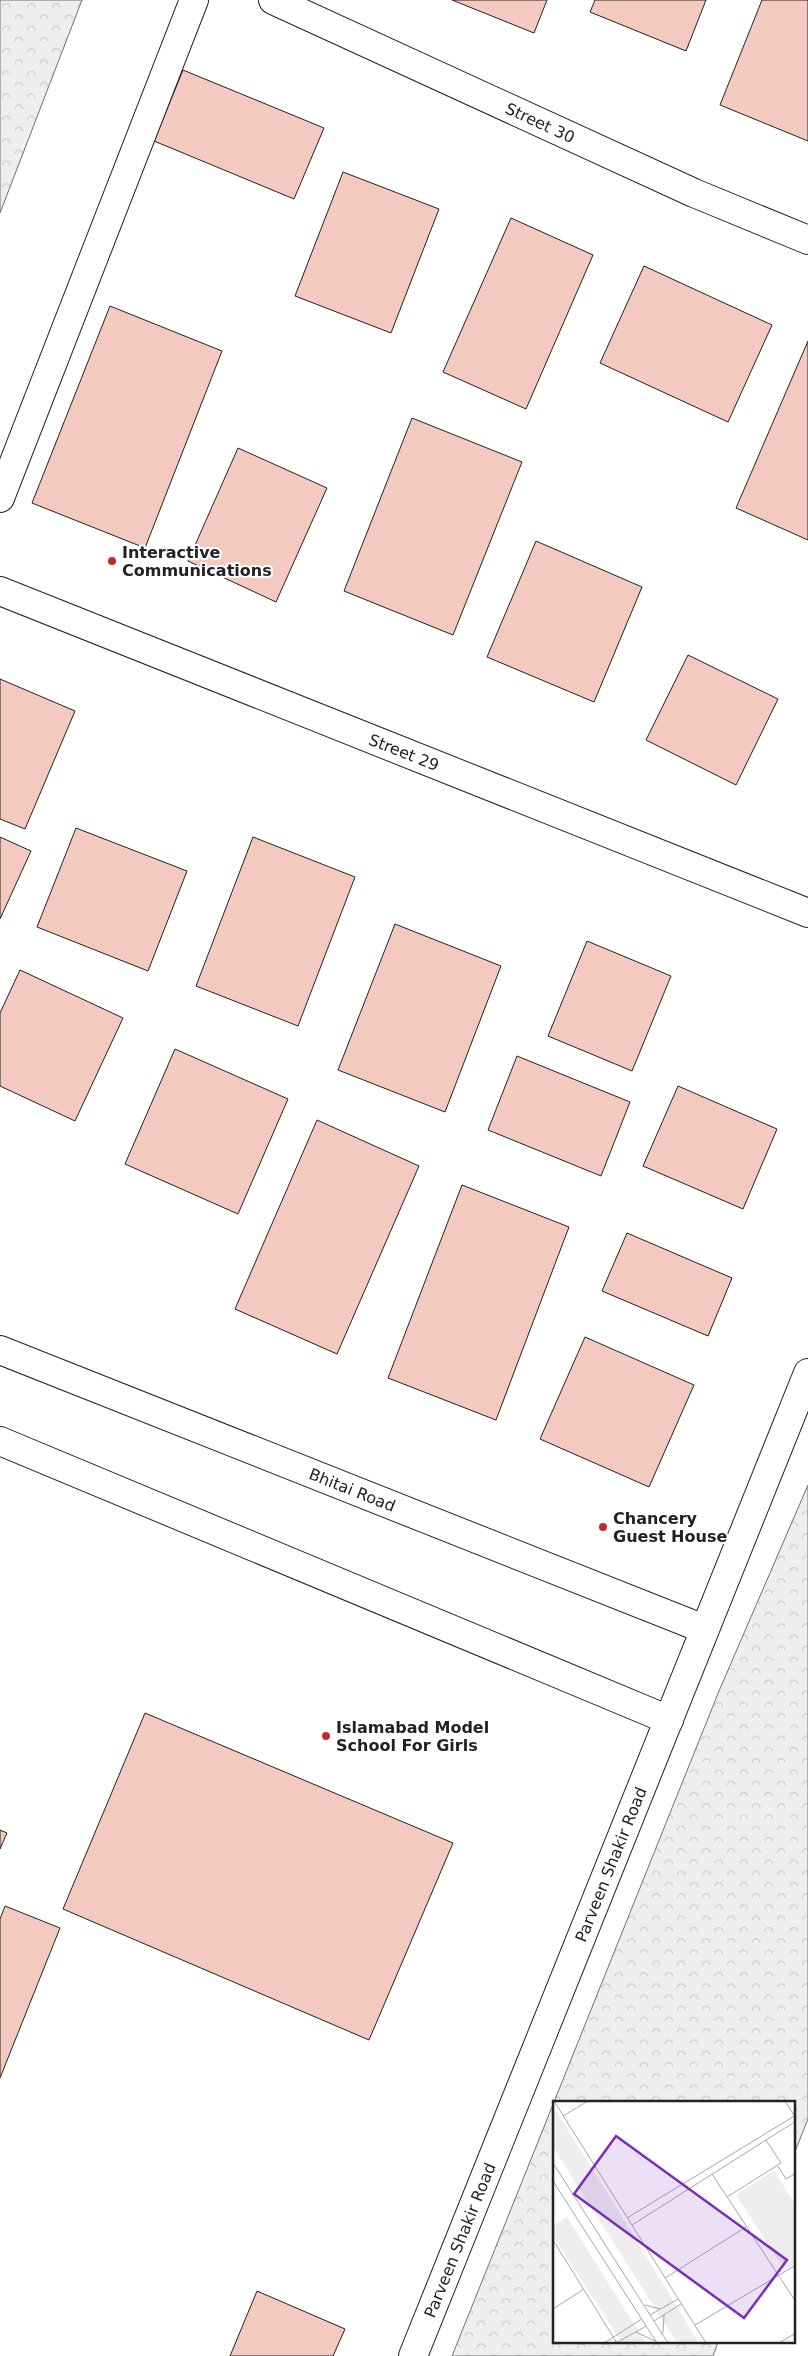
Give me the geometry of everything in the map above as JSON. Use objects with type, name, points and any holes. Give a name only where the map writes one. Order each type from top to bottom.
[{"type":"street","points":[[0,498],[194,0]]},
{"type":"street","name":"Street 30","points":[[273,0],[694,193],[808,240]]},
{"type":"street","name":"Street 29","points":[[0,591],[808,913]]},
{"type":"street","name":"Bhitai Road","points":[[0,1350],[704,1629]]},
{"type":"street","name":"Parveen Shakir Road","points":[[413,2356],[808,1373]]},
{"type":"street","points":[[0,1441],[669,1720]]},
{"type":"green space","points":[[0,0],[82,0],[0,213]]},
{"type":"green space","points":[[808,1485],[808,2119],[796,2149],[796,2101],[554,2101],[719,1691]]},
{"type":"green space","points":[[553,2104],[553,2344],[717,2344],[713,2356],[452,2356]]},
{"type":"building","points":[[452,0],[547,0],[534,33]]},
{"type":"building","points":[[595,0],[706,0],[686,51],[590,12]]},
{"type":"building","points":[[762,0],[808,0],[808,141],[720,105]]},
{"type":"building","points":[[183,70],[324,128],[294,199],[154,141]]},
{"type":"building","points":[[343,172],[439,209],[391,333],[295,296]]},
{"type":"building","points":[[511,218],[593,255],[526,409],[443,372]]},
{"type":"building","points":[[644,266],[772,325],[728,422],[600,363]]},
{"type":"building","points":[[110,306],[222,351],[145,548],[32,503]]},
{"type":"building","points":[[808,341],[808,540],[736,508]]},
{"type":"building","points":[[412,418],[522,462],[453,635],[344,591]]},
{"type":"building","points":[[238,448],[327,488],[276,602],[188,561]]},
{"type":"building","points":[[536,541],[642,587],[594,702],[487,657]]},
{"type":"building","points":[[688,655],[778,699],[736,785],[646,740]]},
{"type":"building","points":[[0,679],[75,711],[25,829],[0,819]]},
{"type":"building","points":[[76,828],[187,871],[148,971],[37,927]]},
{"type":"building","points":[[0,837],[31,851],[0,919]]},
{"type":"building","points":[[253,837],[355,877],[298,1026],[196,986]]},
{"type":"building","points":[[395,924],[501,966],[445,1112],[338,1070]]},
{"type":"building","points":[[587,941],[671,976],[632,1071],[548,1036]]},
{"type":"building","points":[[20,970],[123,1018],[75,1121],[0,1086],[0,1013]]},
{"type":"building","points":[[175,1049],[288,1099],[238,1214],[125,1164]]},
{"type":"building","points":[[517,1056],[630,1102],[601,1176],[488,1130]]},
{"type":"building","points":[[678,1086],[777,1129],[743,1209],[643,1166]]},
{"type":"building","points":[[317,1120],[419,1166],[337,1354],[235,1309]]},
{"type":"building","points":[[462,1185],[569,1227],[496,1420],[388,1378]]},
{"type":"building","points":[[627,1233],[732,1278],[708,1336],[602,1291]]},
{"type":"building","points":[[585,1337],[694,1385],[649,1487],[540,1439]]},
{"type":"building","points":[[145,1713],[453,1843],[369,2040],[63,1909]]},
{"type":"building","points":[[0,1830],[7,1833],[0,1849]]},
{"type":"building","points":[[5,1906],[60,1928],[0,2078],[0,1919]]},
{"type":"building","points":[[257,2291],[345,2329],[333,2356],[230,2356]]},
{"type":"place","name":"Interactive Communications","points":[[112,561]]},
{"type":"place","name":"Chancery Guest House","points":[[603,1527]]},
{"type":"place","name":"Islamabad Model School For Girls","points":[[326,1736]]}]
